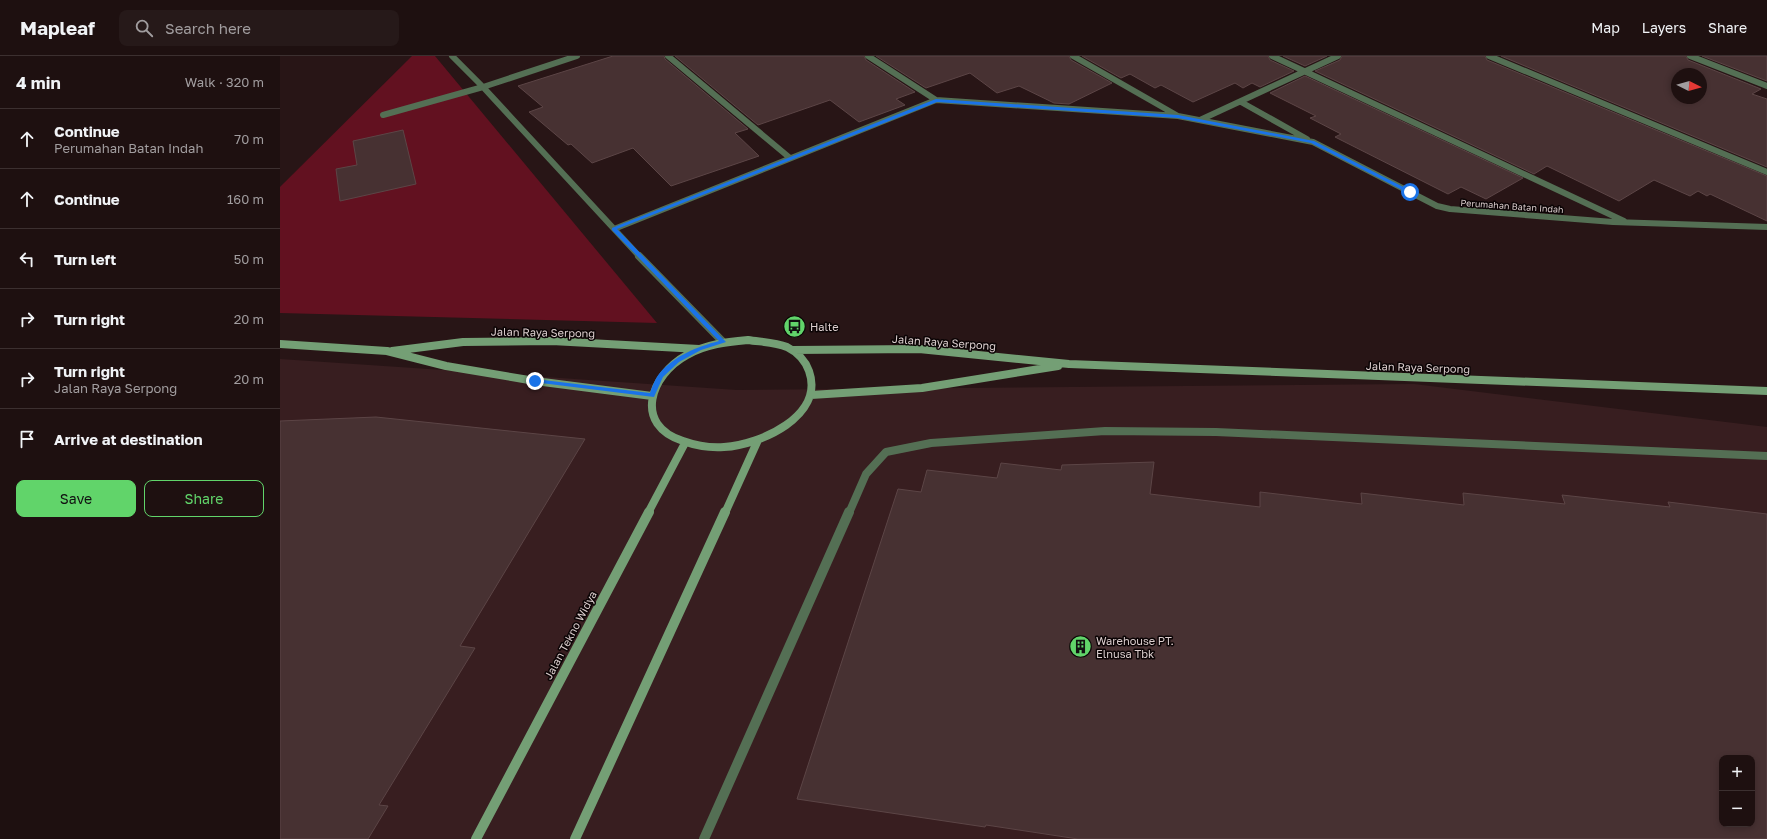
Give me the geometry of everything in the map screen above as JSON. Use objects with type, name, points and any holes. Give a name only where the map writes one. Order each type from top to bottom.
[{"type":"main road","points":[[748,340],[772,343],[793,350],[805,363],[811,376],[811,395],[799,413],[781,429],[758,440],[731,447],[703,447],[685,443],[670,436],[658,426],[651,410],[652,396],[661,376],[677,361],[699,348],[723,342],[748,340]]},
{"type":"main road","name":"Jalan Raya Serpong","points":[[280,344],[387,351],[463,342],[552,341],[699,348]]},
{"type":"main road","name":"Jalan Raya Serpong","points":[[793,350],[918,349],[1069,364],[1767,391]]},
{"type":"main road","name":"Jalan Raya Serpong","points":[[387,351],[446,366],[535,381],[652,396]]},
{"type":"main road","name":"Jalan Raya Serpong","points":[[811,395],[922,388],[1069,364]]},
{"type":"main road","points":[[575,839],[758,440]]},
{"type":"main road","name":"Jalan Tekno Widya","points":[[476,839],[685,443]]},
{"type":"street","points":[[452,56],[483,87],[614,229],[723,342]]},
{"type":"street","points":[[383,115],[483,87],[576,56]]},
{"type":"street","points":[[668,56],[790,158]]},
{"type":"street","points":[[868,56],[936,100]]},
{"type":"street","points":[[1073,56],[1178,116]]},
{"type":"street","points":[[1272,56],[1628,222]]},
{"type":"street","points":[[1200,120],[1338,56]]},
{"type":"street","points":[[1489,56],[1767,172]]},
{"type":"street","points":[[1690,56],[1767,86]]},
{"type":"street","points":[[614,229],[936,100],[1178,116]]},
{"type":"street","points":[[1241,102],[1313,142]]},
{"type":"street","name":"Perumahan Batan Indah","points":[[1178,116],[1313,142],[1437,206],[1450,209],[1628,222],[1767,227]]},
{"type":"street","points":[[704,839],[866,474],[886,452],[931,443],[1105,432],[1216,432],[1767,456]]},
{"type":"shaded area","points":[[412,56],[435,56],[657,323],[280,313],[280,187]]},
{"type":"shaded area","points":[[280,359],[737,390],[1414,384],[1767,427],[1767,839],[280,839]]},
{"type":"building","points":[[613,56],[664,56],[665,59],[748,129],[735,133],[759,156],[671,186],[633,148],[592,163],[571,144],[568,145],[529,112],[543,107],[518,86]]},
{"type":"building","points":[[675,56],[864,56],[866,60],[915,92],[896,99],[905,105],[859,122],[830,100],[758,125]]},
{"type":"building","points":[[876,56],[1069,56],[1071,60],[1112,83],[1069,104],[1054,103],[1019,86],[997,93],[970,73],[926,88]]},
{"type":"building","points":[[1082,56],[1268,56],[1270,60],[1294,71],[1260,87],[1252,83],[1243,88],[1235,83],[1193,102],[1161,85],[1155,88],[1130,74],[1121,78]]},
{"type":"building","points":[[1283,56],[1327,56],[1305,66]]},
{"type":"building","points":[[1342,56],[1485,56],[1487,60],[1767,176],[1767,221],[1710,194],[1707,196],[1698,191],[1690,196],[1654,180],[1619,201],[1547,166],[1534,174],[1315,71],[1340,60]]},
{"type":"building","points":[[1501,56],[1686,56],[1688,60],[1761,89],[1752,94],[1767,99],[1767,167]]},
{"type":"building","points":[[1702,56],[1767,56],[1767,81]]},
{"type":"building","points":[[1305,76],[1523,178],[1486,199],[1461,187],[1448,194],[1335,137],[1341,134],[1310,118],[1316,116],[1270,93]]},
{"type":"building","points":[[403,130],[416,184],[340,201],[336,169],[357,165],[353,141]]},
{"type":"building","points":[[376,417],[585,439],[460,646],[475,648],[379,805],[388,806],[368,839],[280,839],[280,421]]},
{"type":"building","points":[[1154,462],[1150,494],[1260,507],[1260,492],[1362,504],[1361,493],[1464,505],[1463,493],[1565,504],[1562,495],[1670,507],[1668,502],[1767,514],[1767,839],[1078,839],[986,825],[985,827],[797,799],[898,489],[921,492],[927,470],[997,478],[1001,463],[1061,470],[1062,465]]},
{"type":"place","name":"Halte","points":[[795,326]]},
{"type":"place","name":"Warehouse PT. Elnusa Tbk","points":[[1081,646]]},
{"type":"route","points":[[535,381],[652,396],[661,376],[677,361],[699,348],[723,342],[691,307],[659,277],[614,229],[936,100],[1178,116],[1313,142],[1410,192]]}]
